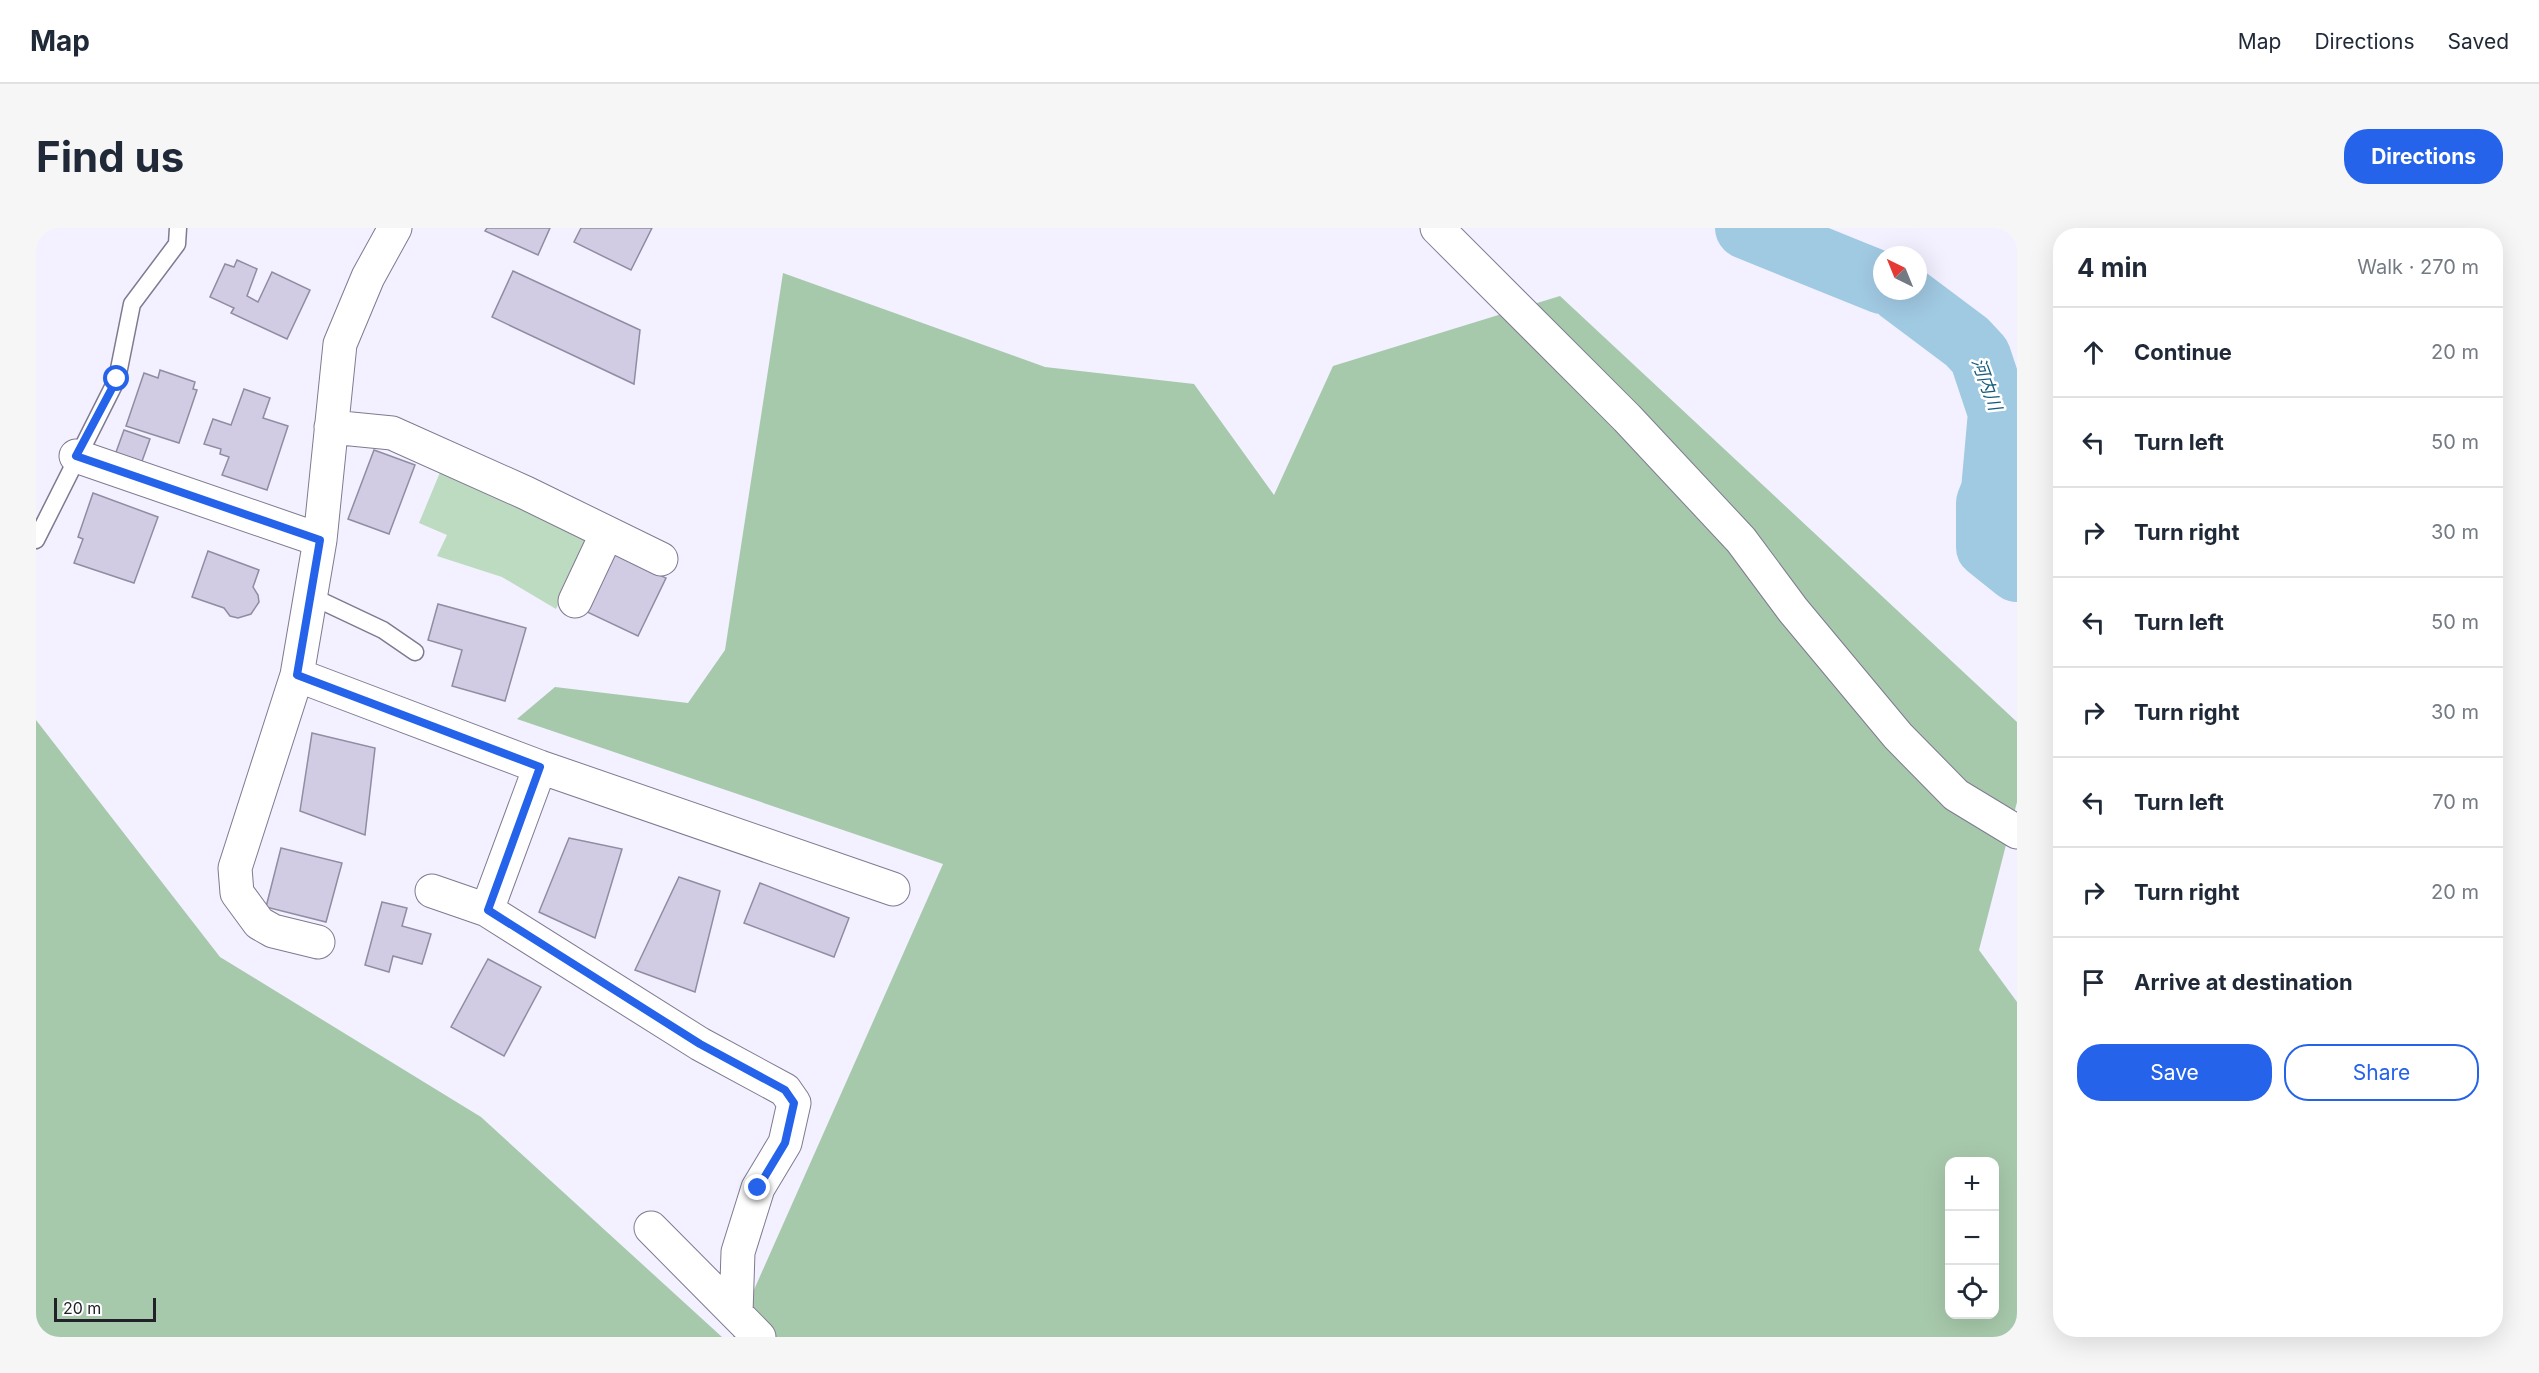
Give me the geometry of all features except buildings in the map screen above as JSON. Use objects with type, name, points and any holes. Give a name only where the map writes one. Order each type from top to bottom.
[{"type":"street","points":[[318,942],[273,931],[259,923],[237,893],[234,868],[297,675],[320,540],[340,344],[368,277],[395,228]]},
{"type":"street","points":[[1437,228],[1627,418],[1741,540],[1793,610],[1898,736],[1956,795],[2017,832]]},
{"type":"street","points":[[331,427],[392,433],[526,493],[661,559]]},
{"type":"street","points":[[76,456],[320,540]]},
{"type":"street","points":[[575,601],[607,533]]},
{"type":"street","points":[[297,675],[540,767],[893,889]]},
{"type":"street","points":[[488,910],[540,767]]},
{"type":"street","points":[[432,891],[488,910],[700,1044],[785,1090],[794,1103],[785,1143],[758,1188],[738,1252],[736,1313]]},
{"type":"street","points":[[651,1228],[759,1337]]},
{"type":"lane","points":[[36,540],[76,456],[117,379],[132,304],[177,244],[178,228]]},
{"type":"lane","points":[[311,596],[383,630],[415,652]]},
{"type":"green space","points":[[783,273],[1045,367],[1194,384],[1274,495],[1333,366],[1560,296],[2017,722],[2017,802],[1979,950],[2017,1002],[2017,1337],[733,1337],[943,864],[517,719],[555,687],[688,703],[725,650]]},
{"type":"green space","points":[[441,470],[583,527],[589,542],[556,609],[502,577],[437,556],[447,535],[419,523]]},
{"type":"green space","points":[[36,720],[220,957],[481,1117],[722,1337],[36,1337]]},
{"type":"waterway","name":"河内川","points":[[1746,228],[1873,279]]},
{"type":"waterway","name":"河内川","points":[[1911,300],[1967,342],[1980,356],[1999,413],[1992,490],[1987,503],[1987,547],[2017,571]]},
{"type":"route","points":[[117,379],[76,456],[320,540],[297,675],[540,767],[488,910],[700,1044],[785,1090],[794,1103],[785,1143],[758,1188]]}]
